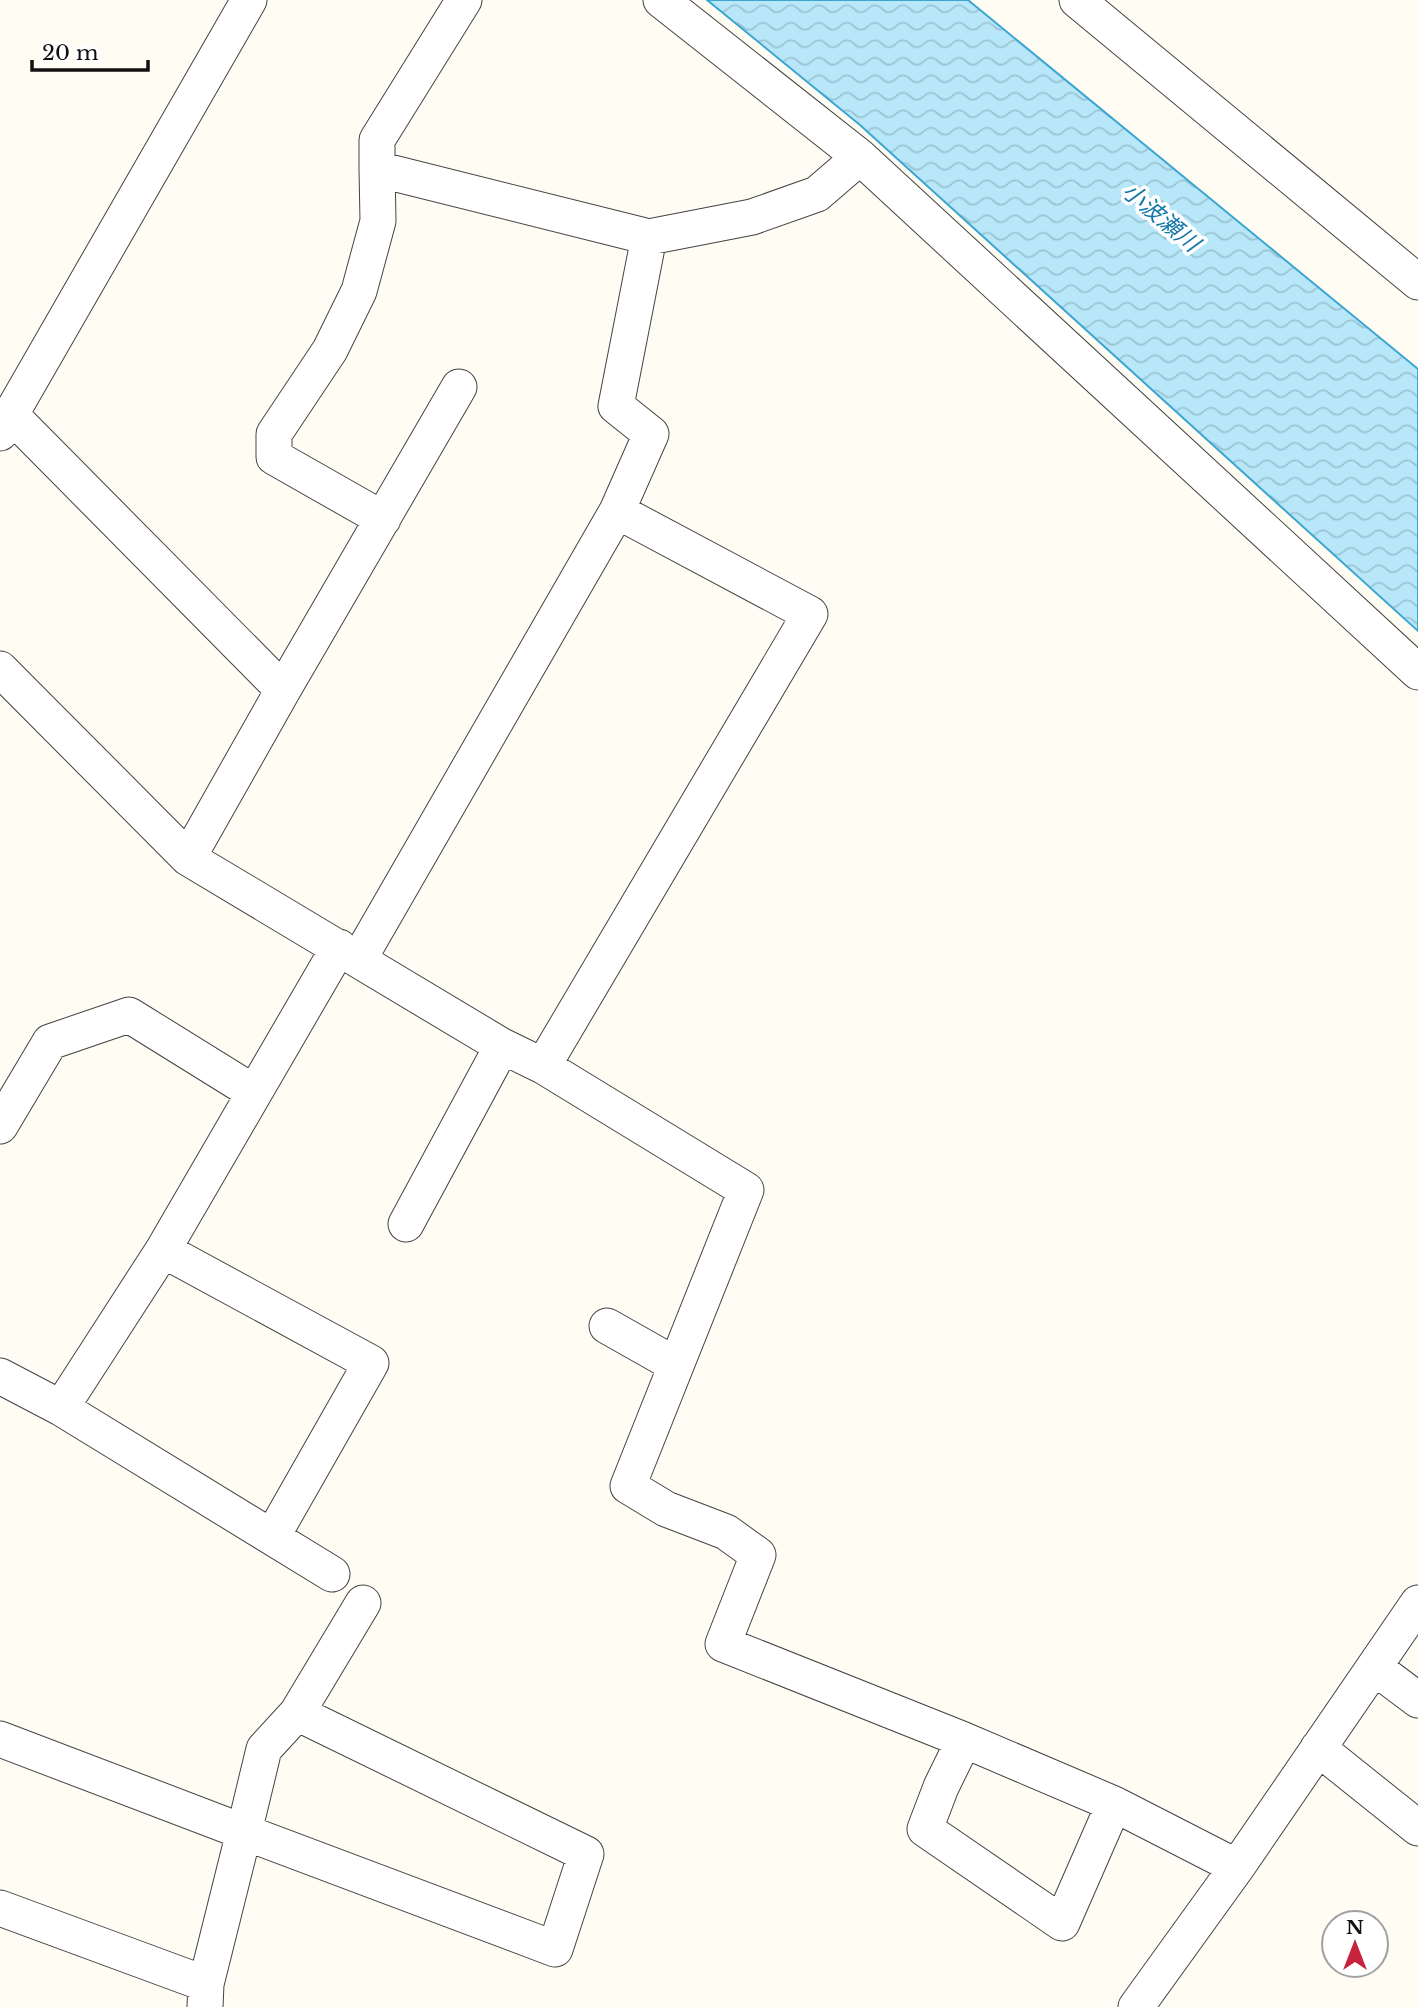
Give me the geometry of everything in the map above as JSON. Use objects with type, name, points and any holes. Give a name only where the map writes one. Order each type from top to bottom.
[{"type":"street","points":[[249,0],[6,424],[283,690]]},
{"type":"street","points":[[383,519],[275,457],[274,434],[330,350],[359,291],[378,221],[377,140],[464,0]]},
{"type":"street","points":[[661,0],[860,157],[1418,672]]},
{"type":"street","points":[[1077,0],[1418,282]]},
{"type":"street","points":[[377,169],[649,237],[752,218],[817,194],[860,157]]},
{"type":"street","points":[[61,1408],[163,1250],[253,1092],[349,953],[617,511],[651,434],[616,406],[649,237]]},
{"type":"street","points":[[188,858],[459,387]]},
{"type":"street","points":[[543,1066],[810,614],[617,511]]},
{"type":"street","points":[[0,669],[188,858],[502,1046],[543,1066],[746,1190],[628,1486],[666,1510],[726,1532],[758,1555],[723,1644],[1114,1804],[1237,1867]]},
{"type":"street","points":[[0,1126],[50,1042],[129,1015],[253,1092]]},
{"type":"street","points":[[406,1224],[502,1046]]},
{"type":"street","points":[[163,1250],[371,1363],[272,1537]]},
{"type":"street","points":[[607,1326],[676,1365]]},
{"type":"street","points":[[0,1376],[61,1408],[332,1574]]},
{"type":"street","points":[[0,1908],[206,1995],[264,1749],[297,1713],[363,1603]]},
{"type":"street","points":[[1136,2007],[1237,1867],[1418,1603]]},
{"type":"street","points":[[1374,1667],[1418,1700]]},
{"type":"street","points":[[0,1738],[555,1949],[586,1854],[297,1713]]},
{"type":"street","points":[[964,1741],[941,1787],[925,1829],[1062,1923],[1114,1804]]},
{"type":"street","points":[[1318,1748],[1418,1828]]},
{"type":"water","name":"小波瀬川","points":[[707,0],[968,0],[1418,369],[1418,631],[860,125]]}]
